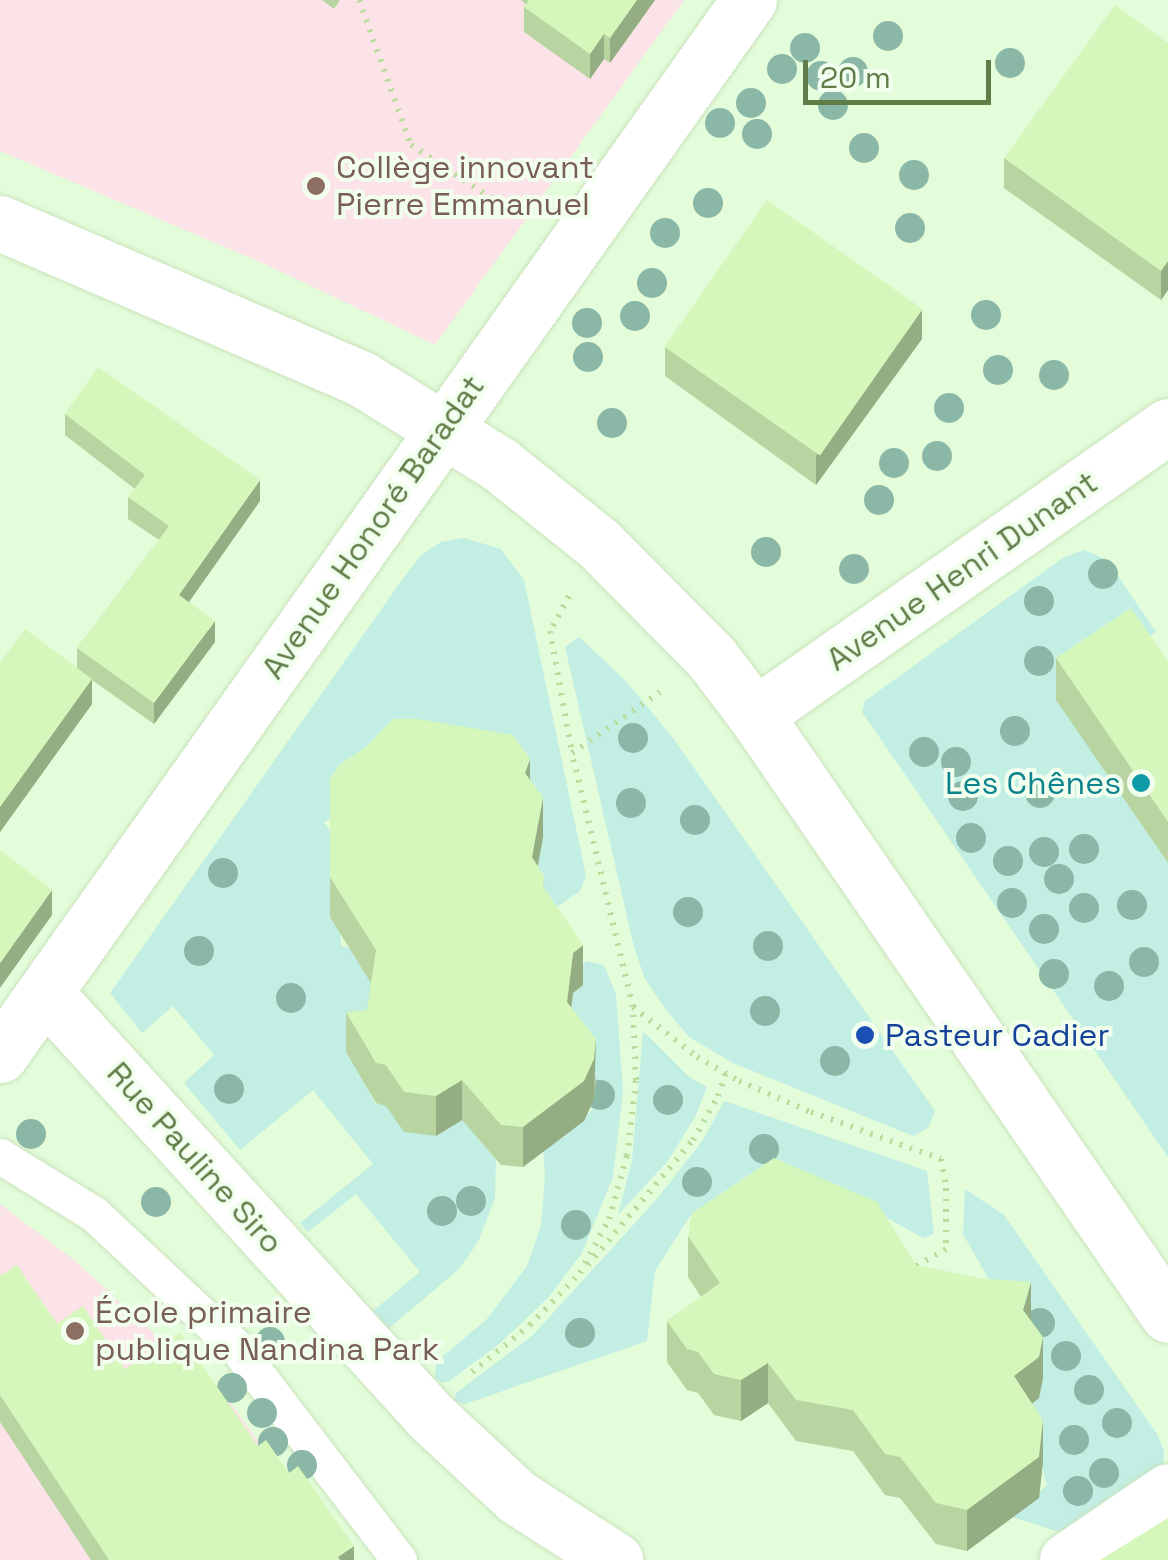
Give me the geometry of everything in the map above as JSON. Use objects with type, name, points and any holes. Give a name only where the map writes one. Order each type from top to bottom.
[{"type":"street","name":"Avenue Honoré Baradat","points":[[0,1055],[749,0]]},
{"type":"street","points":[[0,223],[362,379],[499,464],[598,543],[710,657],[756,716],[1168,1316]]},
{"type":"street","name":"Avenue Henri Dunant","points":[[756,716],[1168,426]]},
{"type":"street","name":"Rue Pauline Siro","points":[[45,993],[425,1410],[517,1497],[615,1560]]},
{"type":"street","points":[[1067,1560],[1168,1491]]},
{"type":"lane","points":[[0,1156],[94,1214],[237,1348],[398,1560]]},
{"type":"path","points":[[359,0],[411,144],[569,251]]},
{"type":"path","points":[[580,1273],[610,1219],[627,1156],[636,1080],[633,1007],[572,753],[550,632],[598,543]]},
{"type":"path","points":[[572,753],[710,657]]},
{"type":"path","points":[[633,1007],[697,1057],[726,1072],[811,1112],[940,1158],[946,1188],[946,1249],[910,1269]]},
{"type":"path","points":[[425,1410],[530,1326],[580,1273],[693,1140],[718,1096],[726,1072]]},
{"type":"shaded area","points":[[0,0],[1168,0],[1168,1560],[0,1560]]},
{"type":"shaded area","name":"Collège innovant Pierre Emmanuel","points":[[0,0],[684,0],[435,345],[267,265],[0,151]]},
{"type":"shaded area","points":[[464,538],[501,549],[524,580],[586,876],[580,891],[544,916],[335,815],[324,823],[333,834],[341,946],[352,948],[376,990],[361,1077],[375,1103],[386,1105],[404,1132],[462,1120],[496,1159],[495,1198],[478,1242],[459,1269],[388,1329],[373,1311],[420,1272],[356,1194],[308,1232],[300,1223],[373,1164],[313,1090],[240,1150],[184,1083],[214,1055],[173,1006],[142,1033],[110,993],[421,555],[441,542]]},
{"type":"shaded area","points":[[1084,550],[1107,560],[1156,632],[1057,700],[1168,863],[1168,1157],[862,712],[865,701],[1064,557]]},
{"type":"shaded area","points":[[579,637],[626,681],[673,738],[935,1111],[928,1128],[913,1136],[733,1063],[689,1037],[666,1010],[645,979],[634,947],[565,647]]},
{"type":"shaded area","points":[[586,961],[604,965],[616,994],[623,1091],[613,1177],[582,1253],[548,1298],[499,1344],[448,1382],[440,1382],[435,1378],[436,1362],[487,1319],[527,1266],[541,1226],[543,1145],[564,1137],[597,1105],[567,1042],[574,973]]},
{"type":"shaded area","points":[[643,1031],[689,1077],[707,1087],[695,1117],[667,1162],[618,1215],[632,1160]]},
{"type":"shaded area","points":[[724,1101],[927,1171],[934,1234],[923,1238],[846,1195],[759,1172],[690,1216],[655,1271],[647,1341],[465,1404],[454,1401],[456,1393],[533,1335],[656,1200],[703,1140]]},
{"type":"shaded area","points":[[965,1189],[1004,1215],[1157,1434],[1164,1451],[1163,1468],[1069,1535],[1012,1517],[1047,1485],[995,1290],[963,1234]]},
{"type":"shaded area","name":"École primaire publique Nandina Park","points":[[0,1204],[73,1259],[232,1405],[345,1560],[0,1560]]},
{"type":"building","points":[[529,0],[637,0],[610,38],[604,34],[590,54],[524,7]]},
{"type":"building","points":[[1115,5],[1168,43],[1168,261],[1161,271],[1004,158]]},
{"type":"building","points":[[767,200],[923,309],[820,456],[664,347]]},
{"type":"building","points":[[98,367],[260,480],[179,595],[215,621],[154,703],[77,648],[169,526],[128,497],[145,475],[65,414]]},
{"type":"building","name":"Les Chênes","points":[[1131,608],[1168,661],[1168,822],[1056,658]]},
{"type":"building","points":[[25,629],[92,679],[0,807],[0,663]]},
{"type":"building","points":[[393,719],[417,719],[513,735],[530,759],[525,773],[543,797],[532,857],[544,876],[543,886],[583,945],[573,953],[567,1002],[596,1039],[594,1059],[584,1081],[523,1127],[501,1125],[462,1080],[436,1096],[404,1092],[386,1065],[376,1063],[346,1012],[367,1010],[376,950],[330,877],[330,779],[339,765],[366,747]]},
{"type":"building","points":[[0,850],[52,890],[0,963]]},
{"type":"building","points":[[774,1158],[877,1202],[916,1265],[979,1278],[1031,1282],[1023,1310],[1043,1337],[1039,1357],[1014,1376],[1043,1420],[1039,1457],[967,1510],[936,1503],[900,1457],[885,1454],[853,1410],[796,1400],[768,1363],[741,1380],[714,1374],[698,1352],[687,1349],[667,1321],[720,1283],[688,1236],[692,1213]]},
{"type":"building","name":"École primaire publique Nandina Park","points":[[17,1265],[57,1324],[83,1306],[125,1369],[180,1333],[258,1446],[266,1440],[289,1473],[298,1466],[354,1546],[338,1557],[340,1560],[109,1560],[0,1395],[0,1276]]},
{"type":"building","points":[[1168,1518],[1168,1560],[1100,1560]]},
{"type":"place","name":"Collège innovant Pierre Emmanuel","points":[[316,186]]},
{"type":"place","name":"Les Chênes","points":[[1141,783]]},
{"type":"place","name":"Pasteur Cadier","points":[[865,1035]]},
{"type":"place","name":"École primaire publique Nandina Park","points":[[75,1331]]}]
